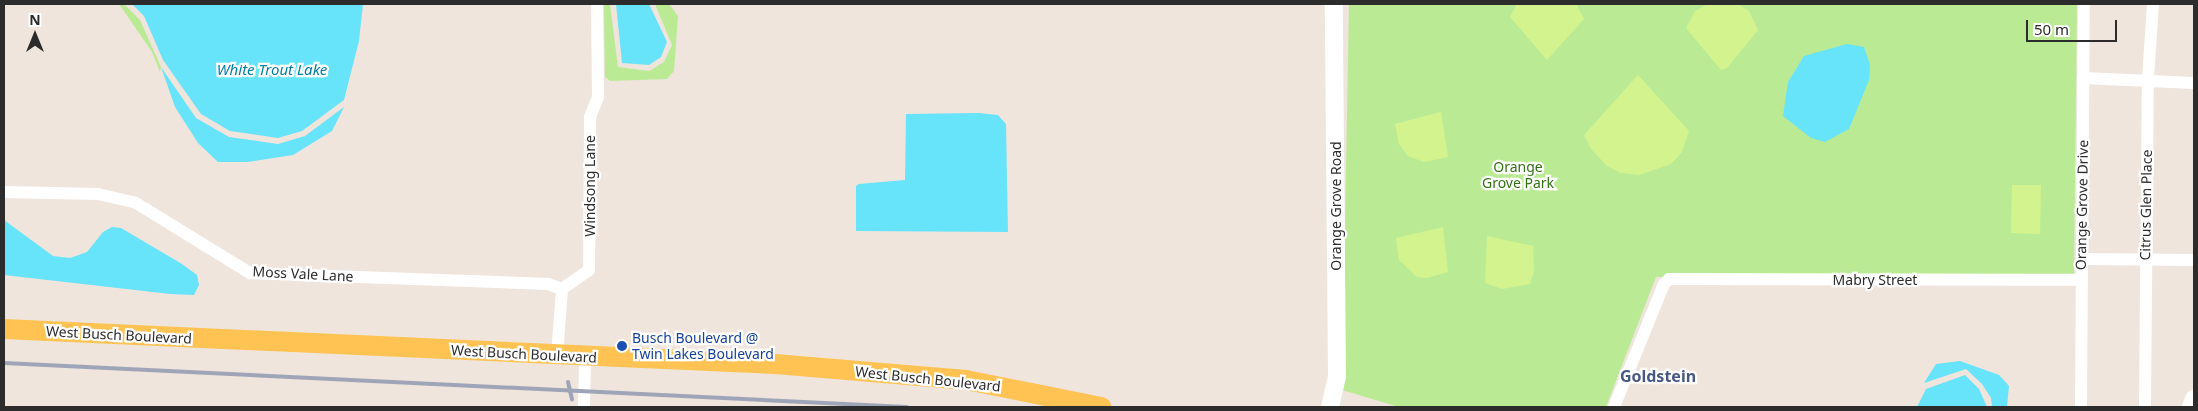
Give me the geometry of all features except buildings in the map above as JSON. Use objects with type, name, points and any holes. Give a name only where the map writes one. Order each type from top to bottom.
[{"type":"main road","name":"West Busch Boulevard","points":[[4,329],[585,358],[775,364],[966,380],[1101,407]]},
{"type":"street","name":"Windsong Lane","points":[[562,289],[589,270],[590,117],[598,96],[597,4]]},
{"type":"street","name":"Orange Grove Road","points":[[1330,407],[1337,376],[1334,4]]},
{"type":"street","name":"Orange Grove Drive","points":[[2081,407],[2084,4]]},
{"type":"street","name":"Citrus Glen Place","points":[[2145,407],[2148,78],[2153,4]]},
{"type":"street","points":[[2083,78],[2148,78],[2194,83]]},
{"type":"street","name":"Moss Vale Lane","points":[[4,192],[98,194],[136,203],[250,274],[548,284],[562,289]]},
{"type":"street","points":[[2082,259],[2194,260]]},
{"type":"street","name":"Mabry Street","points":[[1614,407],[1664,284],[1670,279],[2081,280]]},
{"type":"street","points":[[557,356],[562,289]]},
{"type":"street","points":[[584,407],[585,358]]},
{"type":"street","points":[[2190,407],[2194,399]]},
{"type":"green space","points":[[119,4],[124,4],[140,20],[161,67],[160,72],[152,52]]},
{"type":"green space","points":[[604,4],[610,4],[618,67],[649,71],[664,62],[672,45],[655,4],[669,4],[678,16],[674,71],[667,79],[610,81],[605,77]]},
{"type":"green space","name":"Orange Grove Park","points":[[1349,4],[2077,4],[2074,275],[1656,277],[1606,407],[1399,407],[1342,390]]},
{"type":"green space","points":[[1517,4],[1576,4],[1584,19],[1547,60],[1510,17]]},
{"type":"green space","points":[[1708,4],[1737,4],[1749,11],[1758,30],[1727,68],[1721,70],[1686,28],[1695,11]]},
{"type":"green space","points":[[1638,75],[1689,131],[1682,152],[1671,164],[1639,175],[1621,173],[1607,166],[1591,149],[1584,135]]},
{"type":"green space","points":[[1441,112],[1448,157],[1424,162],[1408,156],[1399,144],[1395,124]]},
{"type":"green space","points":[[2012,185],[2041,185],[2040,234],[2011,233]]},
{"type":"green space","points":[[1443,227],[1448,272],[1427,278],[1417,277],[1399,260],[1396,238]]},
{"type":"green space","points":[[1487,236],[1533,246],[1534,271],[1530,284],[1502,289],[1485,283]]},
{"type":"water","name":"White Trout Lake","points":[[132,4],[363,4],[359,41],[344,100],[302,131],[278,138],[230,131],[201,114],[163,60],[144,16]]},
{"type":"water","points":[[616,4],[649,4],[667,42],[661,57],[649,65],[622,63]]},
{"type":"water","points":[[1847,44],[1864,47],[1870,65],[1869,80],[1849,129],[1825,142],[1811,138],[1783,116],[1788,82],[1804,56]]},
{"type":"water","points":[[161,67],[196,118],[229,137],[278,144],[305,136],[344,107],[332,131],[293,155],[248,162],[218,162],[198,143],[175,107]]},
{"type":"water","points":[[979,113],[998,115],[1006,124],[1008,232],[856,231],[856,186],[859,184],[905,180],[906,114]]},
{"type":"water","points":[[4,220],[53,256],[70,258],[87,252],[103,232],[112,227],[121,228],[182,264],[197,275],[199,285],[194,295],[170,294],[4,275]]},
{"type":"water","points":[[1960,361],[1999,375],[2009,386],[2007,407],[1992,407],[1991,398],[1982,384],[1966,369],[1924,383],[1936,364]]},
{"type":"water","points":[[1965,375],[1979,389],[1987,407],[1917,407],[1926,389]]},
{"type":"railway","points":[[4,363],[907,407]]},
{"type":"railway","points":[[568,382],[572,400]]},
{"type":"place","name":"Busch Boulevard @ Twin Lakes Boulevard","points":[[622,346]]},
{"type":"district","name":"Goldstein","points":[[1658,376]]}]
